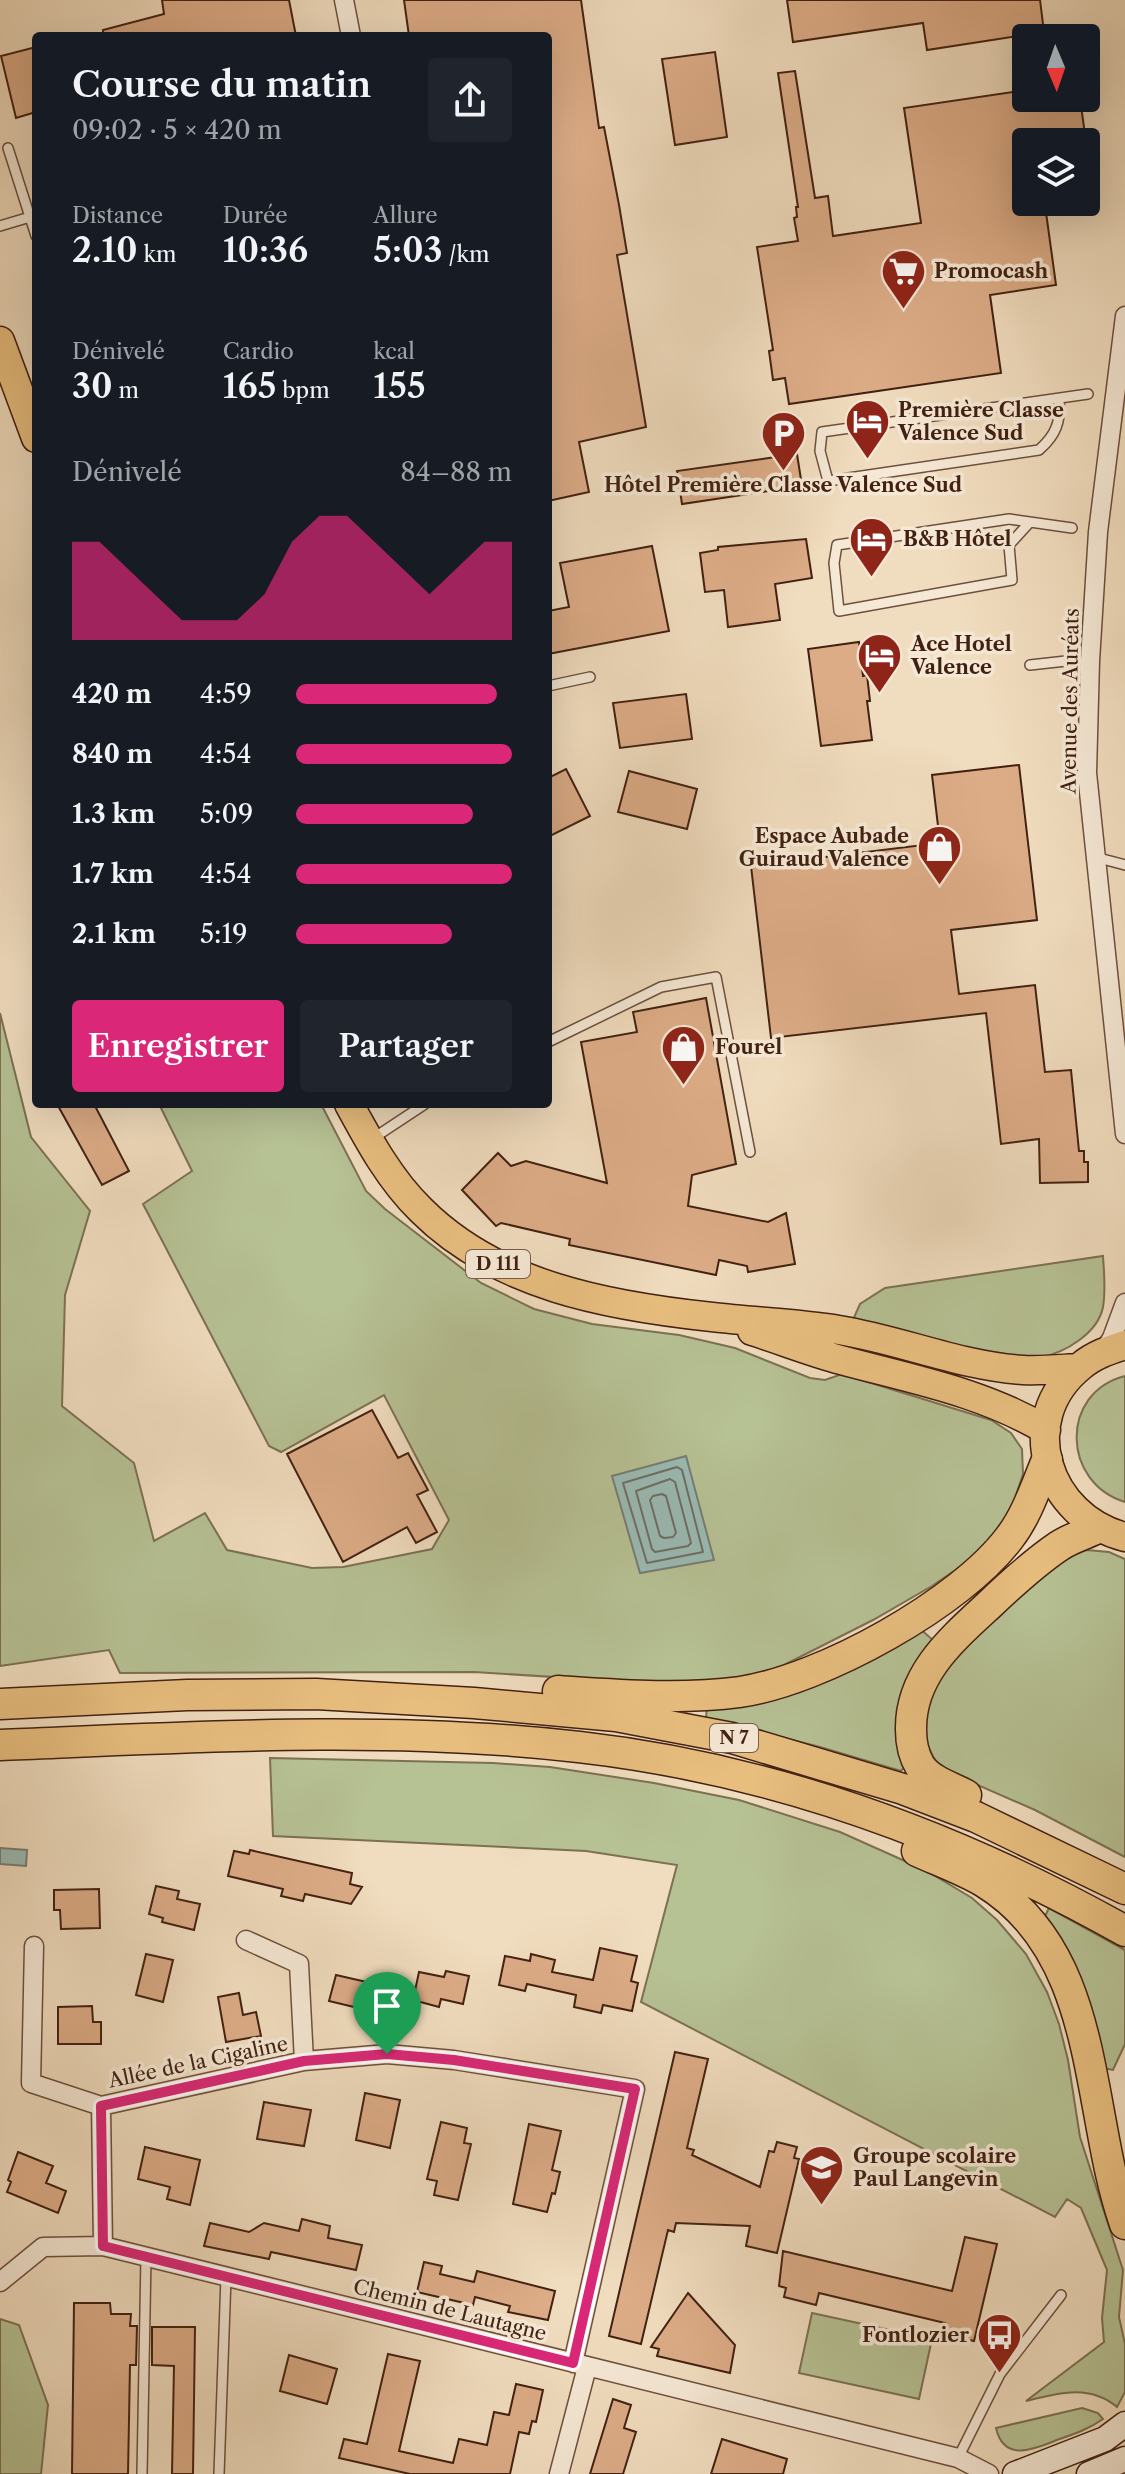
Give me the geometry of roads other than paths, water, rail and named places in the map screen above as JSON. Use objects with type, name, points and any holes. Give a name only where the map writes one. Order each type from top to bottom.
[{"type":"highway","name":"N 7","points":[[0,1704],[187,1695],[316,1694],[477,1685],[658,1698],[744,1691],[778,1683],[855,1651],[930,1608],[972,1577],[992,1559],[1022,1520],[1047,1460]]},
{"type":"highway","points":[[1112,1532],[1062,1544],[1037,1562],[944,1649],[925,1675],[912,1704],[911,1737],[921,1767],[933,1778],[1050,1839],[1125,1887]]},
{"type":"highway","name":"N 7","points":[[316,1694],[474,1703],[616,1716],[732,1738],[903,1789],[976,1817],[1125,1887]]},
{"type":"highway","name":"N 7","points":[[0,1745],[282,1735],[444,1736],[581,1747],[657,1759],[743,1776],[848,1807],[948,1843],[1058,1894],[1125,1931]]},
{"type":"highway","name":"N 7","points":[[743,1776],[866,1827],[984,1882],[1026,1917],[1056,1959],[1071,1992],[1093,2076],[1114,2193],[1125,2224]]},
{"type":"main road","points":[[0,341],[32,427]]},
{"type":"main road","name":"D 111","points":[[351,1108],[369,1141],[420,1209],[452,1237],[510,1270],[562,1290],[600,1301],[713,1318],[796,1323],[843,1330],[992,1366],[1023,1370],[1078,1368]]},
{"type":"main road","name":"D 111","points":[[713,1318],[836,1359],[976,1396],[1046,1430]]},
{"type":"main road","points":[[1112,1532],[1074,1511],[1057,1488],[1047,1460],[1046,1430],[1051,1407],[1062,1386],[1078,1368],[1114,1349]]},
{"type":"main road","points":[[1015,2474],[1105,2439],[1125,2424]]},
{"type":"main road","points":[[1089,2474],[1125,2459]]},
{"type":"street","points":[[344,0],[350,32]]},
{"type":"street","name":"Avenue des Auréats","points":[[1125,316],[1094,587],[1087,773],[1125,1134]]},
{"type":"street","points":[[1114,1349],[1112,1338],[1125,1303]]},
{"type":"street","name":"Allée de la Cigaline","points":[[246,1940],[299,1964],[304,2061]]},
{"type":"street","name":"Allée de la Cigaline","points":[[34,1946],[31,2083],[101,2106],[304,2061],[387,2054],[454,2060],[635,2089],[580,2365]]},
{"type":"street","name":"Allée de la Cigaline","points":[[101,2106],[103,2246]]},
{"type":"street","name":"Chemin de Lautagne","points":[[0,2282],[43,2247],[103,2246],[958,2458],[989,2474]]},
{"type":"street","points":[[559,2474],[580,2365]]},
{"type":"lane","points":[[8,148],[32,223]]},
{"type":"lane","points":[[0,226],[30,217]]},
{"type":"lane","points":[[1059,399],[1061,418],[1051,439],[1039,450],[828,481],[820,451],[822,432],[1088,394]]},
{"type":"lane","points":[[1030,522],[1009,545],[1012,580],[839,611],[834,563],[837,545],[1009,519],[1030,522],[1072,528]]},
{"type":"lane","points":[[1030,665],[1066,661]]},
{"type":"lane","points":[[552,685],[590,677]]},
{"type":"lane","points":[[1095,857],[1125,865]]},
{"type":"lane","points":[[552,1040],[661,987],[716,977],[750,1152]]},
{"type":"lane","points":[[369,1141],[419,1108]]},
{"type":"lane","points":[[142,2474],[146,2257]]},
{"type":"lane","points":[[219,2474],[226,2277]]},
{"type":"lane","points":[[958,2458],[1000,2374],[1061,2295]]},
{"type":"water","points":[[686,1456],[714,1560],[640,1573],[612,1476]]},
{"type":"water","points":[[0,1848],[27,1850],[26,1866],[0,1864]]},
{"type":"place","name":"Promocash","points":[[903,310]]},
{"type":"place","name":"Première Classe Valence Sud","points":[[867,460]]},
{"type":"place","name":"Hôtel Première Classe Valence Sud","points":[[783,472]]},
{"type":"place","name":"B&B Hôtel","points":[[872,578]]},
{"type":"place","name":"Ace Hotel Valence","points":[[880,695]]},
{"type":"place","name":"Espace Aubade Guiraud Valence","points":[[940,887]]},
{"type":"place","name":"Fourel","points":[[684,1086]]},
{"type":"place","name":"Groupe scolaire Paul Langevin","points":[[822,2207]]},
{"type":"place","name":"Fontlozier","points":[[1000,2374]]}]
